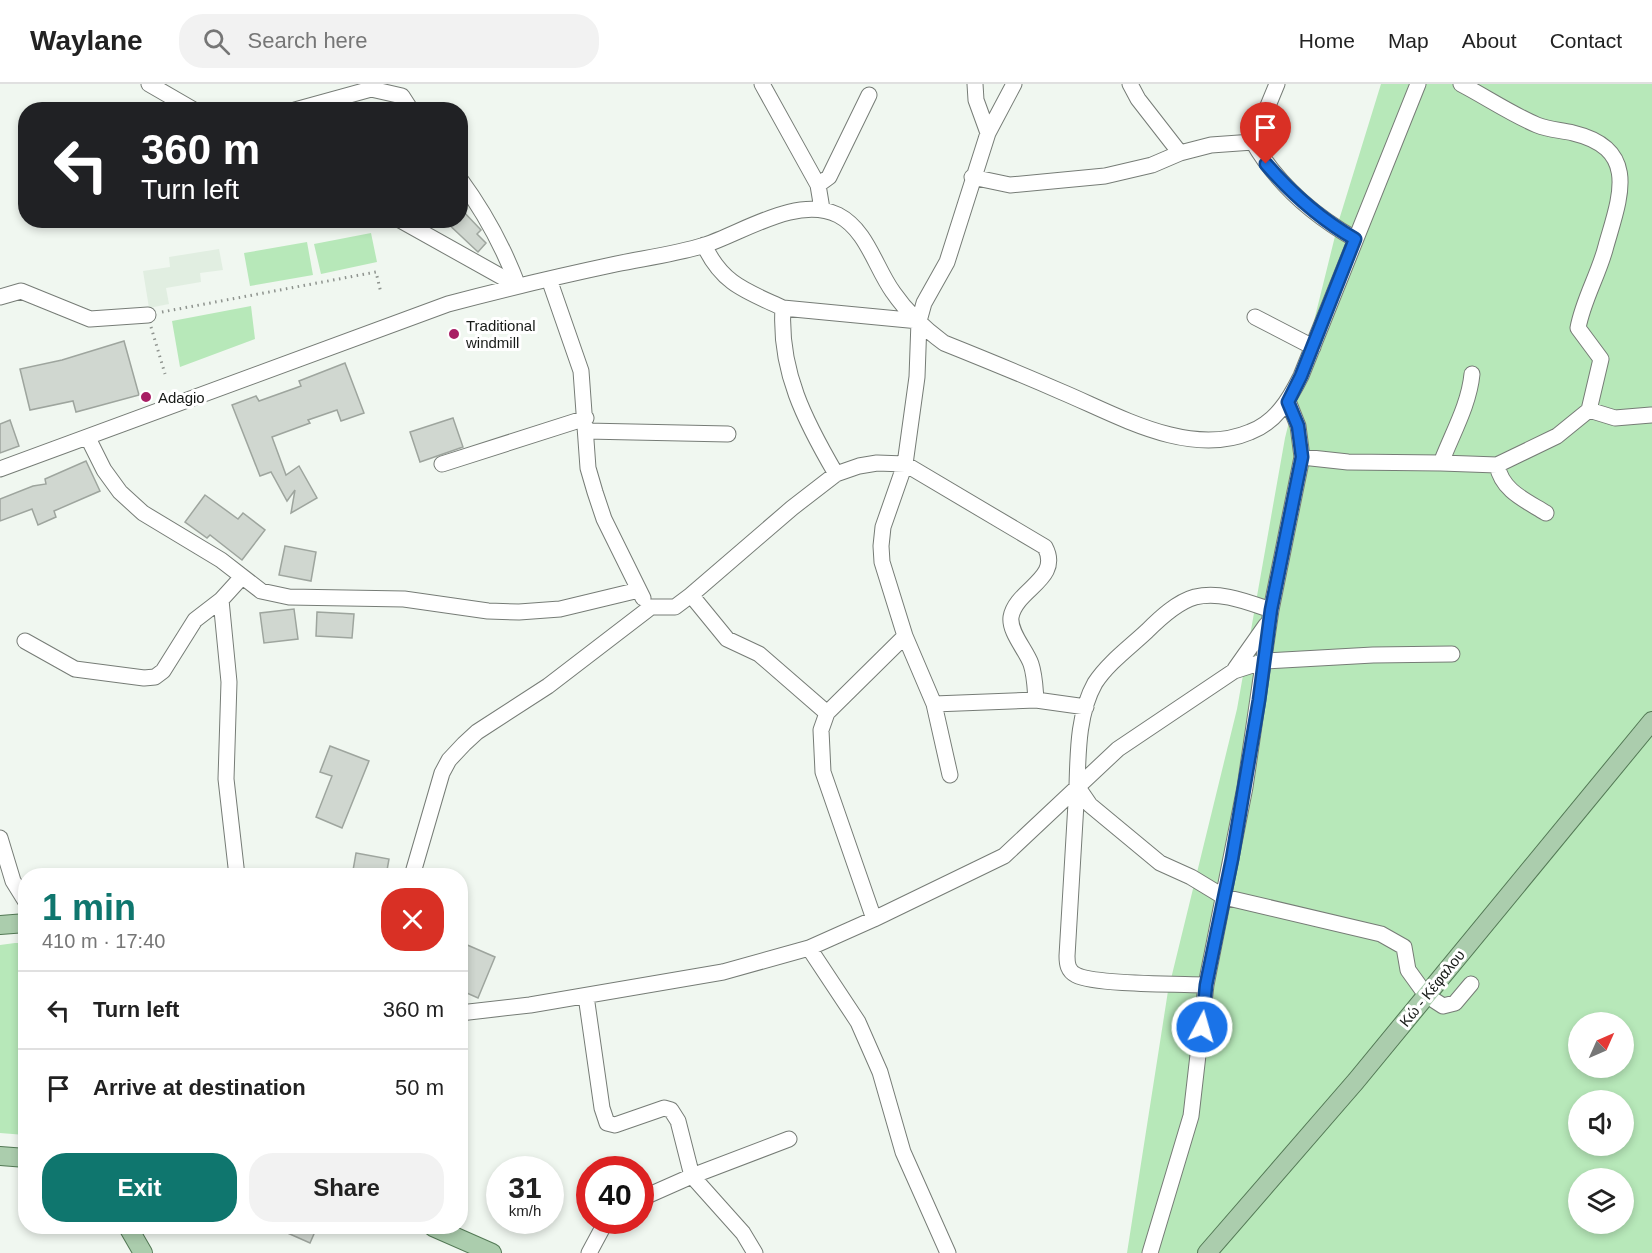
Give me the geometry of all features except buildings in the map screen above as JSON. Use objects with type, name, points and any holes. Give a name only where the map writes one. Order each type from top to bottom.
[{"type":"main road","name":"Κώ - Κέφαλου","points":[[1207,1253],[1256,1200],[1652,721]]},
{"type":"main road","points":[[0,925],[18,924]]},
{"type":"main road","points":[[0,1156],[18,1157]]},
{"type":"main road","points":[[132,1234],[143,1253]]},
{"type":"main road","points":[[449,1234],[492,1253]]},
{"type":"street","points":[[149,84],[180,102]]},
{"type":"street","points":[[390,84],[406,102]]},
{"type":"street","points":[[762,84],[818,185],[822,209]]},
{"type":"street","points":[[975,84],[976,100],[988,133]]},
{"type":"street","points":[[950,775],[934,704],[905,636],[882,562],[881,546],[884,527],[895,500],[905,464],[917,377],[920,321],[924,303],[947,262],[972,177],[988,133],[1014,84]]},
{"type":"street","points":[[1130,84],[1138,99],[1180,153]]},
{"type":"street","points":[[1253,142],[1277,84]]},
{"type":"street","points":[[0,469],[448,304],[518,286],[704,245],[801,209],[822,209],[840,216],[851,225],[864,240],[892,290],[944,343],[1144,426],[1174,435],[1208,440],[1250,432],[1272,419],[1288,402],[1313,347],[1418,84]]},
{"type":"street","points":[[1302,457],[1348,462],[1497,465],[1557,436],[1589,410],[1601,359],[1578,328],[1606,249],[1622,185],[1620,166],[1609,150],[1593,141],[1574,133],[1536,124],[1461,84]]},
{"type":"street","points":[[324,102],[371,89],[402,96]]},
{"type":"street","points":[[818,185],[829,177],[869,95]]},
{"type":"street","points":[[972,177],[1010,185],[1105,176],[1152,165],[1180,153],[1211,145],[1253,142]]},
{"type":"street","points":[[1253,142],[1266,164],[1303,204],[1325,222],[1355,239]]},
{"type":"street","points":[[468,190],[483,210],[500,242],[518,286]]},
{"type":"street","points":[[414,228],[518,286]]},
{"type":"street","points":[[704,245],[712,262],[731,283],[783,308],[920,321]]},
{"type":"street","points":[[549,279],[581,371],[588,468],[595,492],[604,519],[639,590],[651,607]]},
{"type":"street","points":[[0,297],[21,291],[90,319],[148,315]]},
{"type":"street","points":[[783,308],[781,338],[789,374],[807,421],[836,474]]},
{"type":"street","points":[[1255,317],[1313,347]]},
{"type":"street","points":[[1441,463],[1454,427],[1470,396],[1472,374]]},
{"type":"street","points":[[1150,1253],[1191,1116],[1206,985],[1224,897],[1265,661],[1270,614],[1302,457],[1298,426],[1288,402]]},
{"type":"street","points":[[1589,410],[1615,418],[1650,415]]},
{"type":"street","points":[[442,464],[586,425],[728,434]]},
{"type":"street","points":[[88,438],[104,470],[120,492],[143,513],[213,555],[261,591],[289,597],[404,599],[488,611],[560,609],[639,590]]},
{"type":"street","points":[[414,868],[435,792],[449,760],[477,732],[548,686],[651,607],[675,607],[692,596],[792,508],[836,474],[859,466],[905,464],[1045,547],[1050,556],[1048,566],[1011,618],[1013,629],[1030,661],[1036,700]]},
{"type":"street","points":[[1497,465],[1500,479],[1511,491],[1546,513]]},
{"type":"street","points":[[25,641],[75,669],[144,678],[155,677],[163,671],[195,620],[221,600],[241,578]]},
{"type":"street","points":[[692,596],[728,639],[759,654],[827,713]]},
{"type":"street","points":[[1206,985],[1095,979],[1076,975],[1069,969],[1067,956],[1078,745],[1086,707],[1096,683],[1116,658],[1177,605],[1193,597],[1228,597],[1270,614]]},
{"type":"street","points":[[221,600],[229,682],[226,780],[236,868]]},
{"type":"street","points":[[1234,671],[1259,638],[1270,614]]},
{"type":"street","points":[[874,919],[823,772],[821,730],[827,713],[905,636]]},
{"type":"street","points":[[468,1012],[586,996],[723,972],[809,948],[1004,856],[1118,749],[1234,671],[1265,661],[1373,655],[1452,654]]},
{"type":"street","points":[[934,704],[1036,700],[1086,707]]},
{"type":"street","points":[[1077,786],[1090,804],[1160,863],[1191,877],[1224,897],[1381,934],[1397,941],[1404,947],[1408,970],[1426,995],[1443,1006],[1455,1003],[1471,984]]},
{"type":"street","points":[[0,838],[5,860],[18,890]]},
{"type":"street","points":[[0,882],[5,860]]},
{"type":"street","points":[[809,948],[858,1022],[880,1072],[903,1152],[948,1253]]},
{"type":"street","points":[[586,996],[602,1108],[607,1123],[615,1125],[664,1108],[671,1110],[678,1121],[692,1176],[743,1233],[755,1253]]},
{"type":"street","points":[[654,1193],[789,1139]]},
{"type":"street","points":[[589,1253],[599,1234]]},
{"type":"path","points":[[165,374],[148,315],[376,272],[381,293]]},
{"type":"shaded area","points":[[219,249],[223,270],[200,273],[201,282],[166,288],[169,304],[149,308],[143,271],[170,267],[169,257]]},
{"type":"green space","points":[[1381,84],[1652,84],[1652,1253],[1127,1253],[1168,991],[1237,709],[1285,438],[1339,220]]},
{"type":"green space","points":[[371,233],[377,262],[321,274],[314,244]]},
{"type":"green space","points":[[307,242],[313,275],[250,286],[244,253]]},
{"type":"green space","points":[[251,306],[255,339],[180,367],[172,321]]},
{"type":"green space","points":[[18,943],[18,1134],[0,1133],[0,945]]},
{"type":"place","name":"Traditional windmill","points":[[454,334]]},
{"type":"place","name":"Adagio","points":[[146,397]]},
{"type":"route","points":[[1202,1027],[1206,985],[1232,859],[1259,700],[1271,610],[1302,457],[1298,426],[1288,402],[1301,376],[1355,239],[1325,222],[1303,204],[1266,164]]}]
